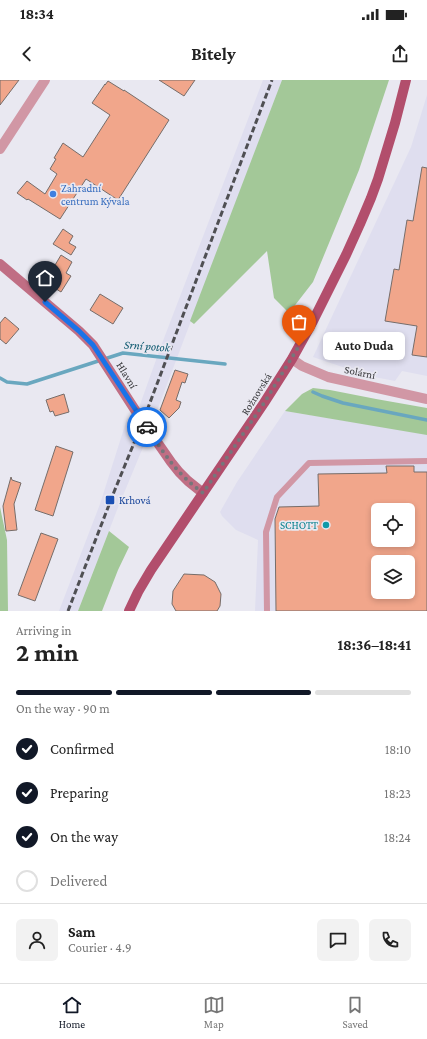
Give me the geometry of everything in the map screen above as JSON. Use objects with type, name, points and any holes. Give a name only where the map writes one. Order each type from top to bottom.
[{"type":"main road","name":"Rožnovská","points":[[128,611],[145,580],[256,416],[292,359],[322,302],[360,224],[373,192],[386,153],[406,80]]},
{"type":"street","points":[[0,149],[45,80]]},
{"type":"street","name":"Hlavní","points":[[0,264],[79,331],[93,345],[166,456],[179,472],[203,493]]},
{"type":"street","name":"Solární","points":[[292,359],[302,366],[328,377],[427,399]]},
{"type":"lane","points":[[267,611],[266,532],[277,497],[309,463],[427,461]]},
{"type":"shaded area","points":[[263,80],[282,80],[146,440],[78,611],[59,611],[100,504],[127,419],[137,413],[161,346]]},
{"type":"shaded area","points":[[427,95],[427,376],[402,371],[395,381],[369,376],[313,357],[411,147]]},
{"type":"shaded area","points":[[285,411],[427,434],[427,611],[255,611],[258,540],[236,530],[220,512],[237,482]]},
{"type":"green space","points":[[282,80],[389,80],[359,170],[313,282],[289,313],[274,298],[267,251],[194,324],[190,321]]},
{"type":"green space","points":[[313,388],[427,408],[427,435],[285,411],[302,394]]},
{"type":"green space","points":[[0,507],[7,540],[8,611],[0,611]]},
{"type":"green space","points":[[109,531],[129,547],[102,611],[78,611]]},
{"type":"building","points":[[0,80],[19,80],[0,105]]},
{"type":"building","points":[[159,80],[195,80],[184,96]]},
{"type":"building","points":[[108,81],[169,120],[118,200],[86,179],[60,219],[17,193],[27,181],[45,194],[57,174],[50,169],[56,159],[54,158],[63,143],[83,157],[110,115],[92,103]]},
{"type":"building","points":[[422,167],[427,168],[427,357],[412,355],[417,326],[385,321],[394,269],[399,270],[407,220],[413,221]]},
{"type":"building","points":[[63,229],[73,236],[69,243],[76,247],[71,255],[53,244]]},
{"type":"building","points":[[61,255],[72,262],[66,273],[71,276],[61,292],[45,282]]},
{"type":"building","points":[[100,294],[123,308],[113,324],[90,310]]},
{"type":"building","points":[[5,317],[19,329],[6,344],[0,339],[0,323]]},
{"type":"building","points":[[175,370],[188,374],[185,383],[182,382],[176,400],[181,402],[179,408],[169,418],[160,410]]},
{"type":"building","points":[[64,394],[69,412],[55,416],[53,411],[50,412],[46,400]]},
{"type":"building","points":[[56,446],[73,452],[53,516],[35,510]]},
{"type":"building","name":"SCHOTT","points":[[386,466],[414,466],[414,472],[427,472],[427,611],[276,611],[275,519],[279,507],[319,506],[318,474],[387,473]]},
{"type":"building","points":[[11,477],[12,480],[21,483],[14,504],[17,530],[6,531],[3,506]]},
{"type":"building","points":[[41,533],[58,539],[35,601],[18,595]]},
{"type":"building","points":[[184,574],[204,575],[215,582],[221,594],[220,606],[217,611],[176,611],[172,604],[173,591]]},
{"type":"waterway","name":"Srní potok","points":[[0,378],[7,382],[27,384],[123,353],[225,364]]},
{"type":"waterway","name":"Srní potok","points":[[313,392],[343,403],[427,420]]},
{"type":"railway","points":[[68,611],[143,421],[272,80]]},
{"type":"way so far","points":[[147,427],[162,451],[179,472],[203,493],[264,403],[299,346]]},
{"type":"place","name":"Zahradní centrum Kývala","points":[[53,194]]},
{"type":"place","name":"Auto Duda","points":[[299,346]]},
{"type":"place","name":"Krhová","points":[[110,500]]},
{"type":"place","name":"SCHOTT","points":[[326,525]]},
{"type":"route","points":[[45,302],[93,345],[147,427]]}]
